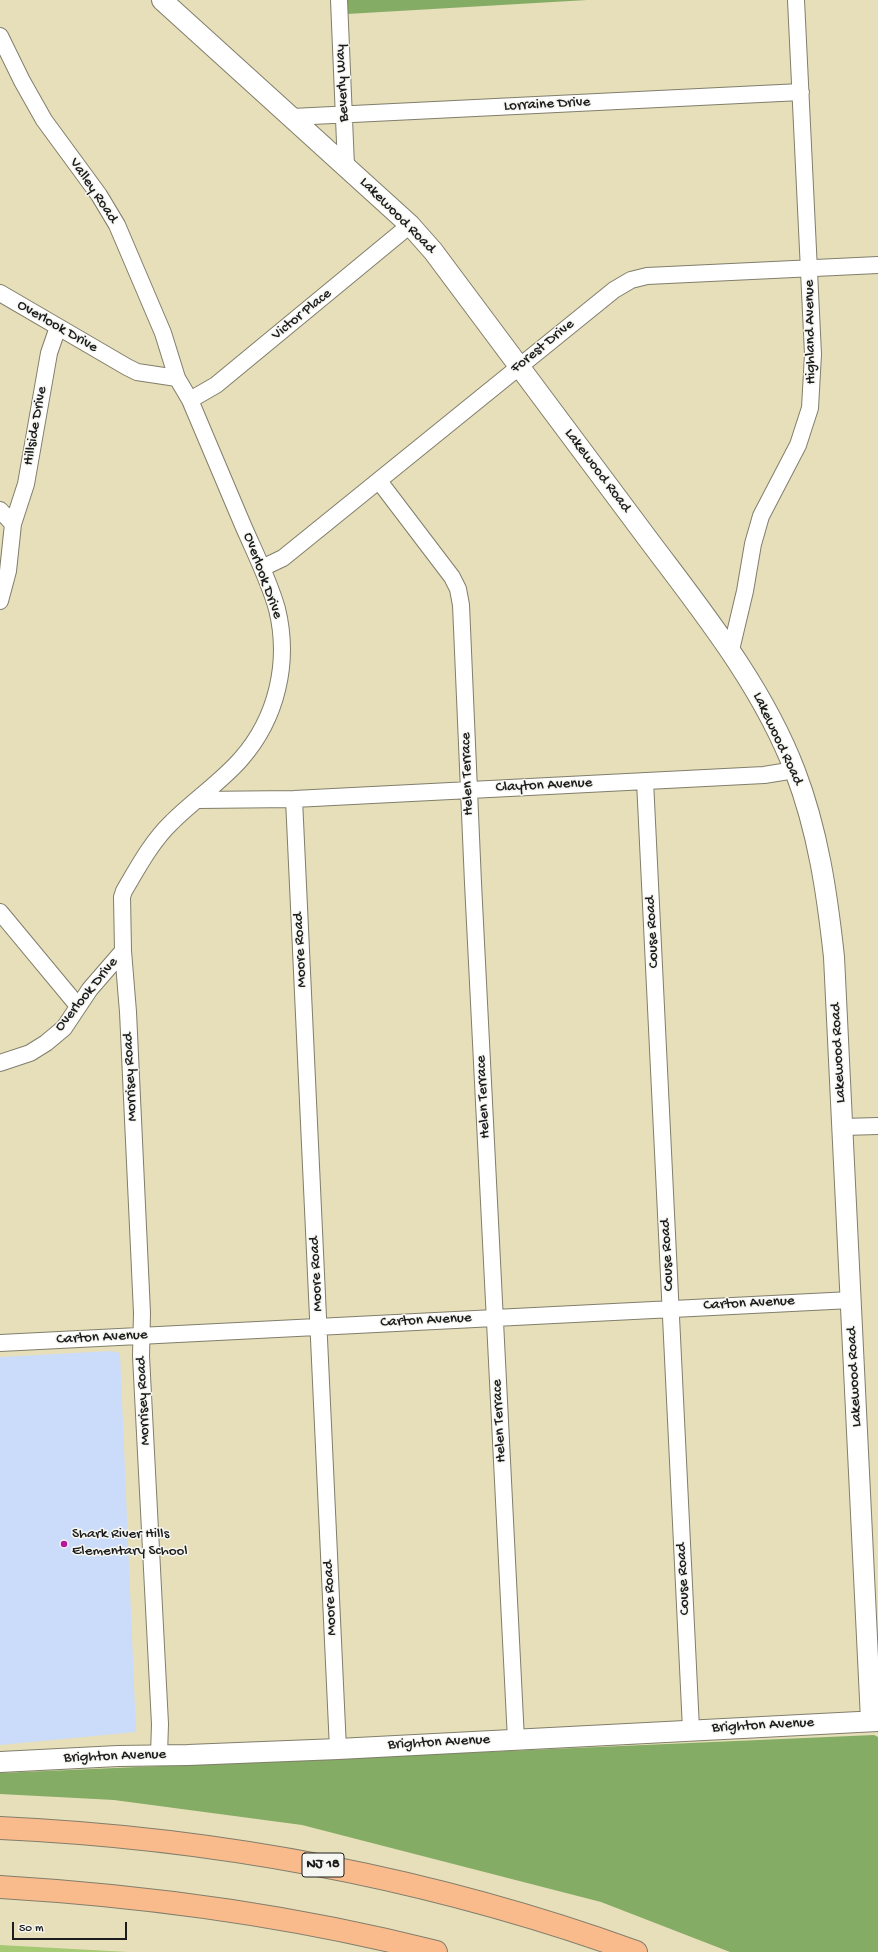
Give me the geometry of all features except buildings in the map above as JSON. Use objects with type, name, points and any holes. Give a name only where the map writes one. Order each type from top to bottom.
[{"type":"highway","name":"NJ 18","points":[[0,1828],[66,1831],[141,1838],[307,1862],[462,1897],[594,1937],[636,1952]]},
{"type":"highway","points":[[0,1887],[159,1900],[230,1909],[316,1925],[436,1952]]},
{"type":"street","name":"Lakewood Road","points":[[162,0],[410,225],[433,251],[731,650],[774,725],[795,770],[819,852],[828,898],[834,957],[851,1300],[875,1721]]},
{"type":"street","name":"Beverly Way","points":[[338,0],[346,166]]},
{"type":"street","name":"Highland Avenue","points":[[731,650],[745,591],[753,544],[761,516],[798,445],[810,408],[814,354],[796,0]]},
{"type":"street","name":"Valley Road","points":[[0,36],[22,81],[44,120],[99,195],[117,225],[163,333],[177,378]]},
{"type":"street","name":"Lorraine Drive","points":[[292,117],[801,92]]},
{"type":"street","name":"Victor Place","points":[[190,400],[216,385],[410,225]]},
{"type":"street","name":"Forest Drive","points":[[262,568],[283,558],[614,290],[631,280],[647,276],[878,265]]},
{"type":"street","name":"Overlook Drive","points":[[0,293],[137,372],[177,378],[190,400],[262,568],[276,608],[281,628],[282,658],[278,687],[270,712],[256,738],[241,759],[171,822],[145,854],[124,891],[122,897],[123,951],[78,1006],[64,1028],[46,1043],[25,1055],[0,1063]]},
{"type":"street","name":"Hillside Drive","points":[[0,601],[8,572],[13,524],[26,484],[48,353],[58,327]]},
{"type":"street","name":"Helen Terrace","points":[[379,481],[452,577],[458,589],[461,605],[494,1317],[516,1740]]},
{"type":"street","points":[[0,510],[13,524]]},
{"type":"street","name":"Clayton Avenue","points":[[197,800],[294,799],[764,775],[795,770]]},
{"type":"street","name":"Couse Road","points":[[646,781],[691,1730]]},
{"type":"street","name":"Moore Road","points":[[294,799],[338,1749]]},
{"type":"street","points":[[0,912],[78,1006]]},
{"type":"street","name":"Morrisey Road","points":[[123,951],[142,1313],[141,1356],[160,1724],[159,1755]]},
{"type":"street","points":[[843,1127],[878,1126]]},
{"type":"street","name":"Carton Avenue","points":[[0,1343],[851,1300]]},
{"type":"street","name":"Brighton Avenue","points":[[0,1762],[338,1749],[466,1741],[516,1740],[875,1721]]},
{"type":"shaded area","name":"Shark River Hills Elementary School","points":[[111,1351],[120,1353],[136,1732],[0,1745],[0,1357]]},
{"type":"green space","points":[[346,0],[587,0],[347,14]]},
{"type":"green space","points":[[874,1735],[878,1737],[878,1952],[730,1952],[601,1902],[302,1825],[114,1800],[0,1794],[0,1773]]},
{"type":"green space","points":[[0,1945],[128,1952],[0,1952]]},
{"type":"place","name":"Shark River Hills Elementary School","points":[[64,1544]]}]
